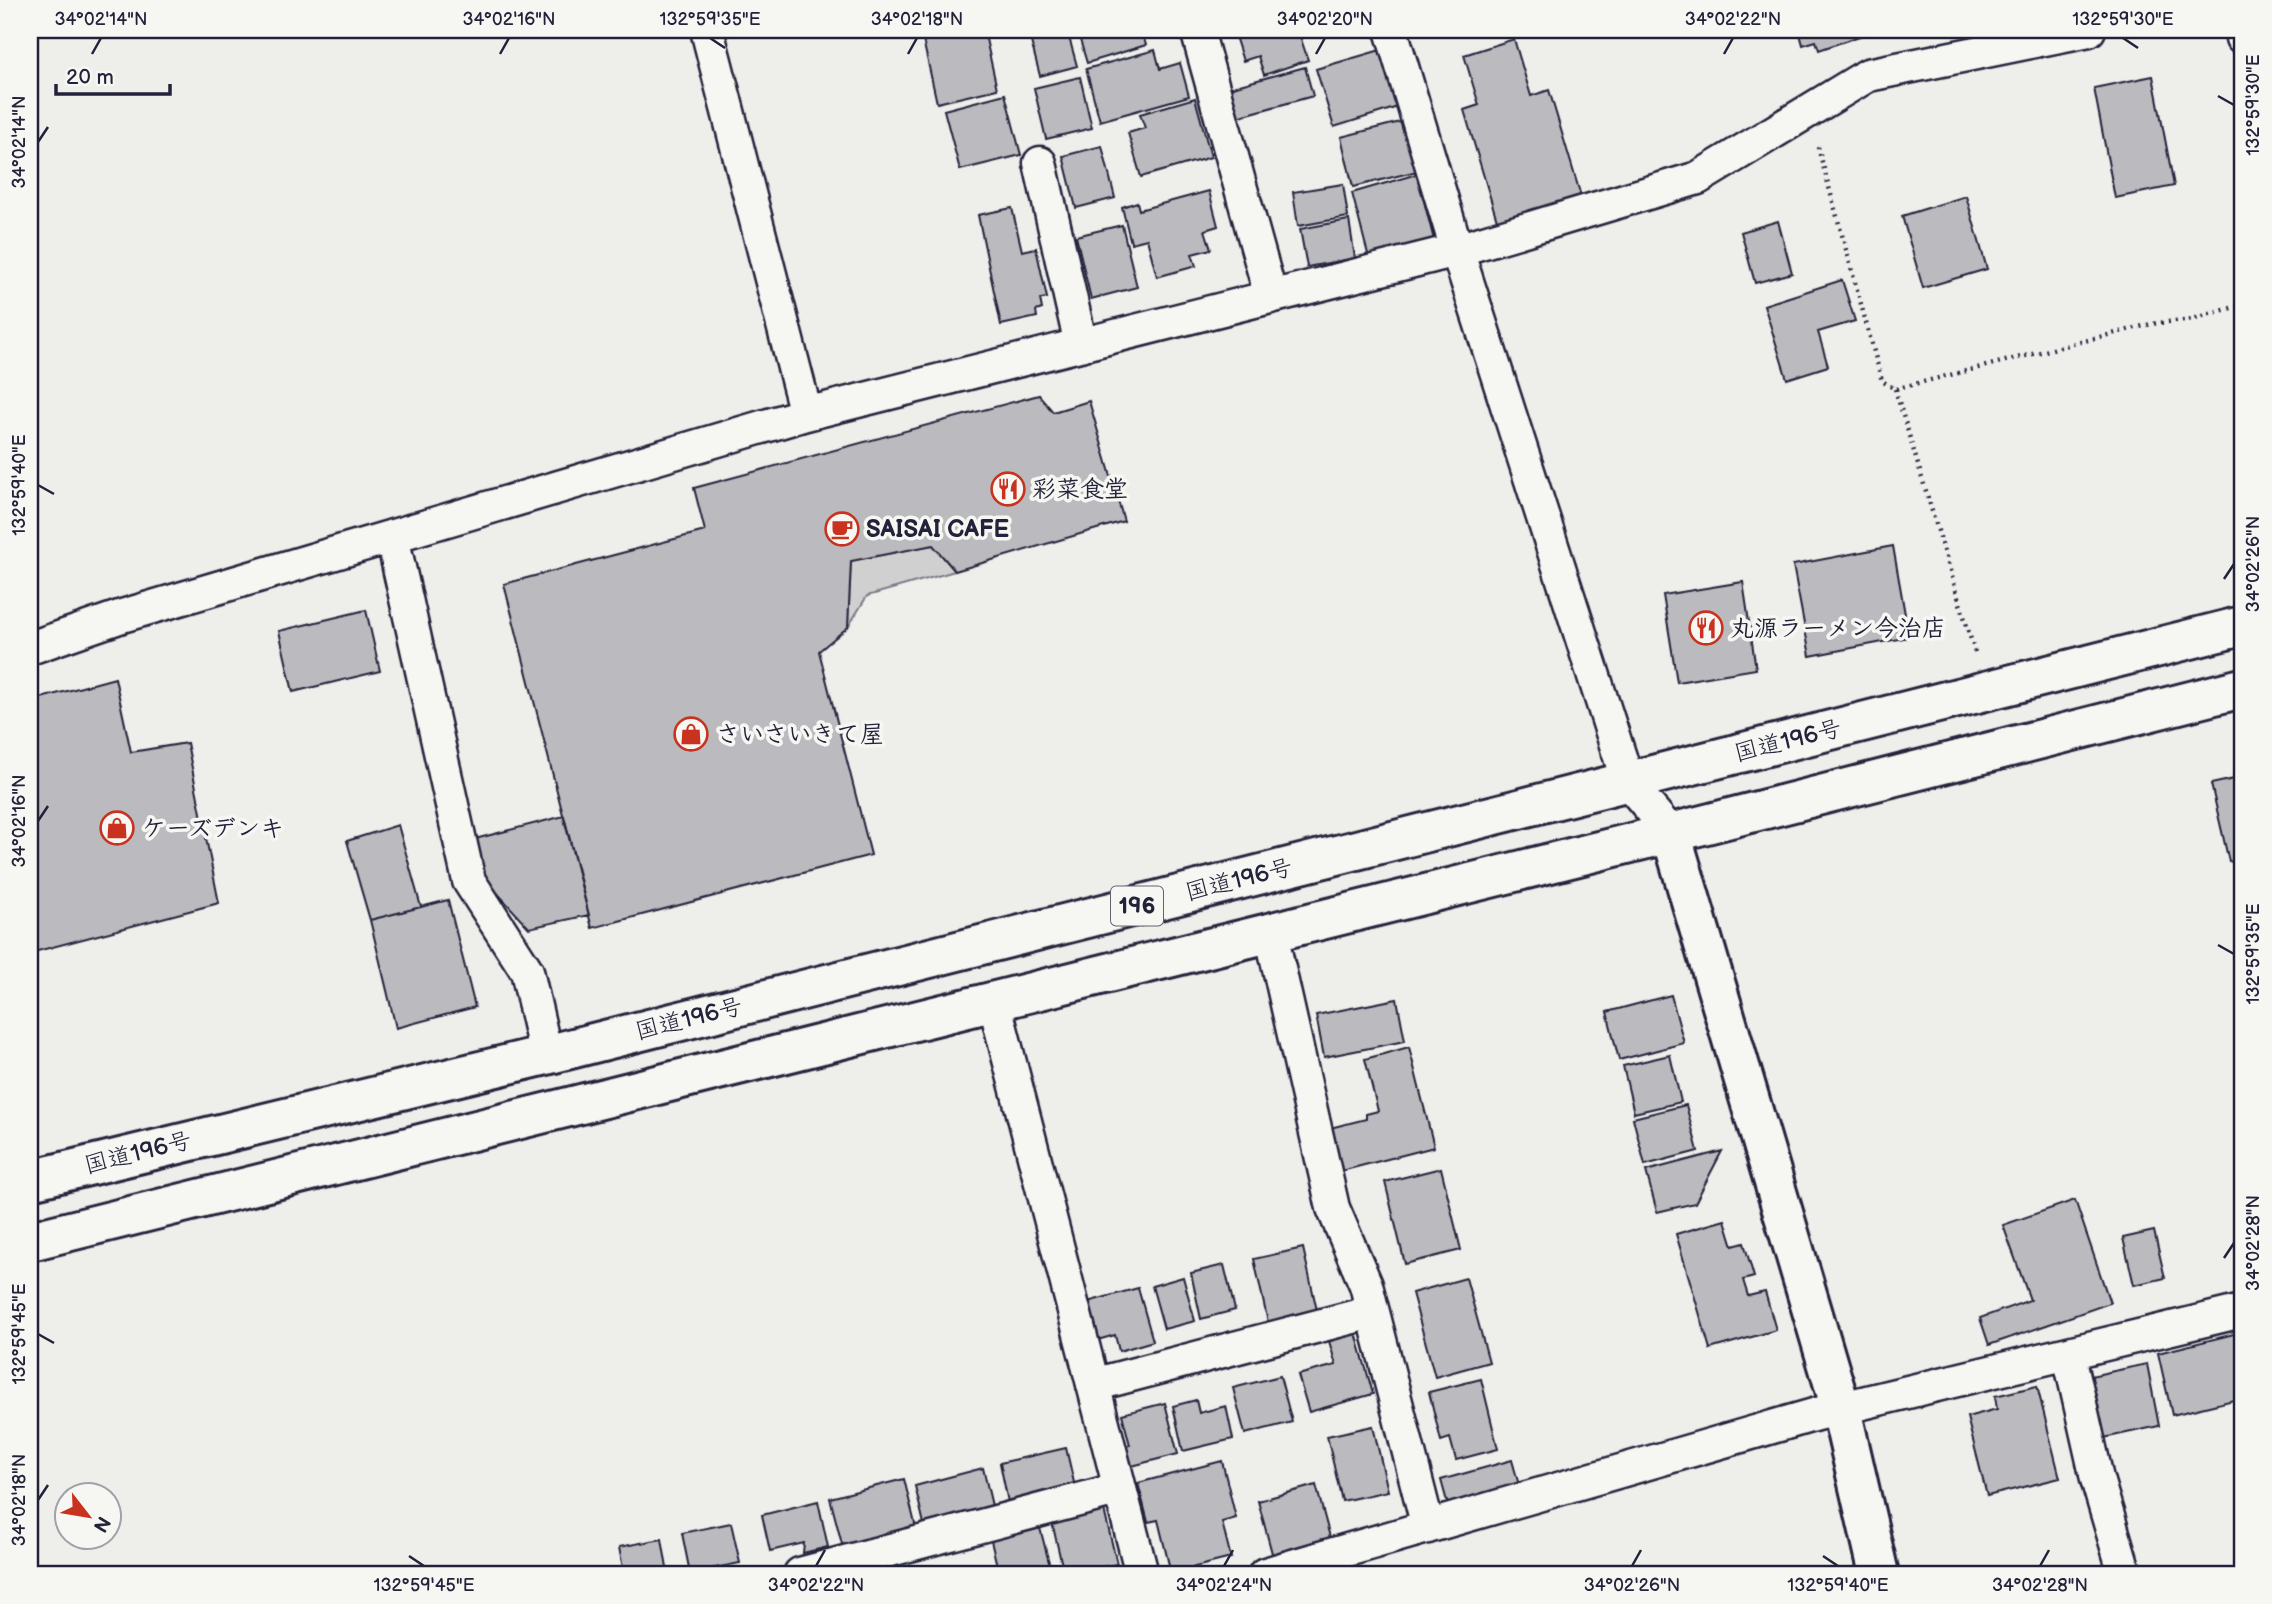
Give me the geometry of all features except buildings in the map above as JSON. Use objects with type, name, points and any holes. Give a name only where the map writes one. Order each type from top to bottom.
[{"type":"main road","name":"国道196号","points":[[30,1180],[546,1055],[2242,626]]},
{"type":"main road","name":"196","points":[[30,1241],[1671,833],[2242,688]]},
{"type":"main road","points":[[1671,833],[1841,1409],[1879,1574]]},
{"type":"street","points":[[708,30],[806,414]]},
{"type":"street","points":[[1196,30],[1271,297]]},
{"type":"street","points":[[1391,30],[1457,250],[1628,782],[1671,833]]},
{"type":"street","points":[[30,648],[122,616],[806,414],[1457,250],[1698,178],[1868,75],[2089,30]]},
{"type":"street","points":[[2241,30],[2242,38]]},
{"type":"street","points":[[1040,163],[1081,345]]},
{"type":"street","points":[[392,537],[468,881],[527,971],[546,1055]]},
{"type":"street","points":[[1271,933],[1333,1208],[1366,1285],[1428,1527]]},
{"type":"street","points":[[994,1001],[1142,1574]]},
{"type":"street","points":[[1093,1385],[1373,1311]]},
{"type":"street","points":[[1265,1574],[1841,1409],[2242,1311]]},
{"type":"street","points":[[2069,1355],[2097,1479],[2125,1574]]},
{"type":"street","points":[[800,1574],[1120,1489]]},
{"type":"path","points":[[1808,111],[1882,381],[1895,389],[1986,691]]},
{"type":"path","points":[[1895,389],[2151,324],[2192,319],[2242,305]]},
{"type":"shaded area","points":[[933,545],[955,571],[867,596],[848,627],[851,561]]},
{"type":"place","name":"彩菜食堂","points":[[1008,489]]},
{"type":"place","name":"SAISAI CAFE","points":[[842,529]]},
{"type":"place","name":"丸源ラーメン今治店","points":[[1706,628]]},
{"type":"place","name":"さいさいきて屋","points":[[691,734]]},
{"type":"place","name":"ケーズデンキ","points":[[117,828]]}]
